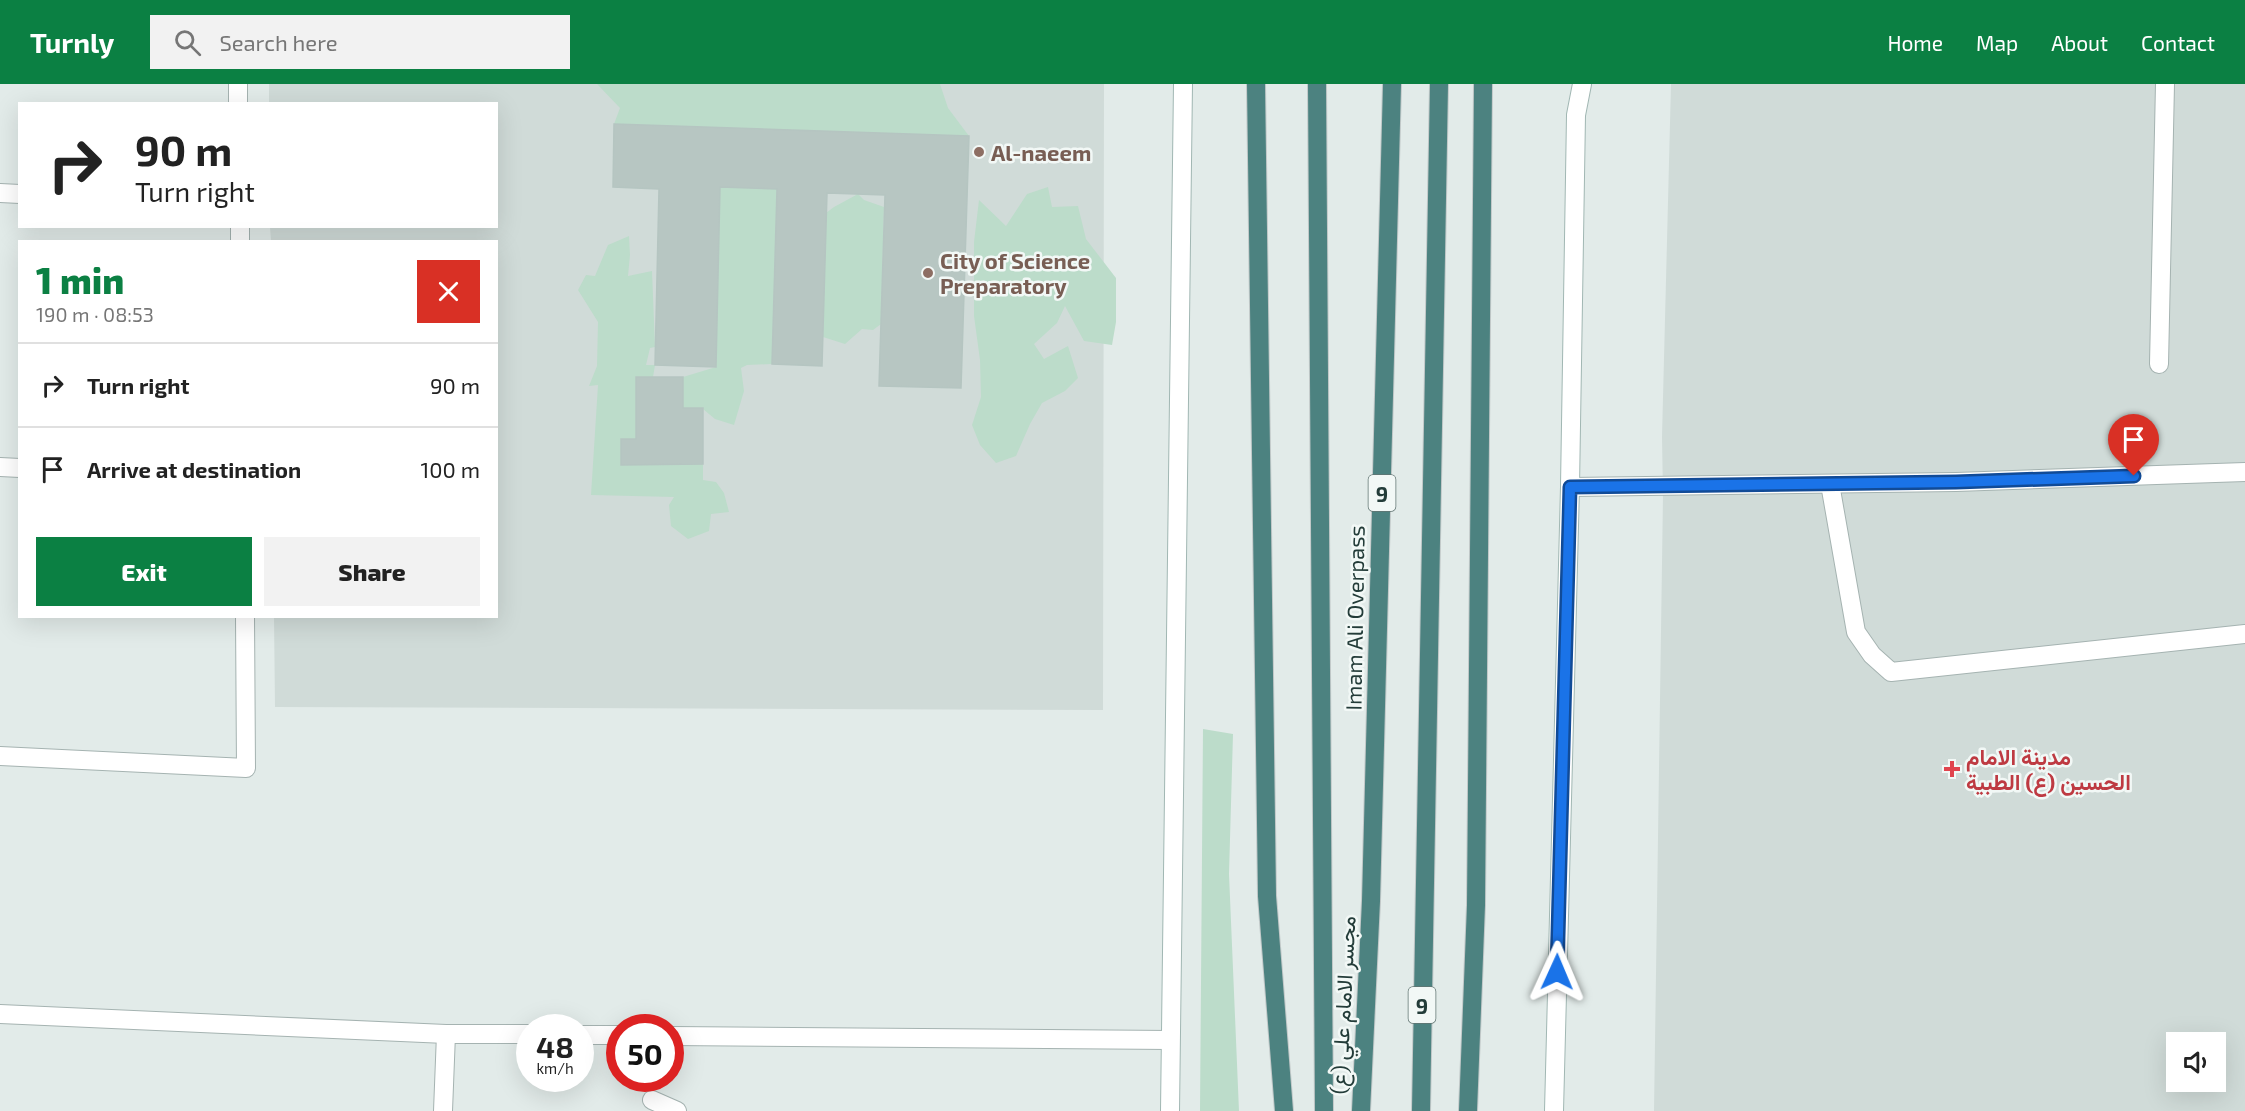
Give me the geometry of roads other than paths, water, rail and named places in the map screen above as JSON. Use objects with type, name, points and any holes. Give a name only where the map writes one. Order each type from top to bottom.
[{"type":"highway","points":[[1256,84],[1267,896],[1284,1111]]},
{"type":"highway","points":[[1317,84],[1324,1111]]},
{"type":"highway","name":"Imam Ali Overpass","points":[[1371,902],[1392,84]]},
{"type":"highway","name":"9","points":[[1421,1111],[1439,84]]},
{"type":"highway","points":[[1468,1111],[1476,905],[1483,84]]},
{"type":"highway","name":"مجسر الامام علي (ع)","points":[[1361,1111],[1371,902]]},
{"type":"main road","points":[[238,84],[238,102]]},
{"type":"main road","points":[[1170,1111],[1183,84]]},
{"type":"main road","points":[[1554,1111],[1570,487],[1576,115],[1582,84]]},
{"type":"main road","points":[[2159,364],[2165,84]]},
{"type":"main road","points":[[0,193],[18,194]]},
{"type":"main road","points":[[0,467],[18,468]]},
{"type":"main road","points":[[1570,487],[1967,482],[2245,472]]},
{"type":"main road","points":[[1830,484],[1856,632],[1872,655],[1891,672],[2245,634]]},
{"type":"main road","points":[[0,756],[246,768],[245,618]]},
{"type":"main road","points":[[0,1014],[446,1034],[516,1035]]},
{"type":"main road","points":[[443,1111],[446,1034]]},
{"type":"main road","points":[[684,1036],[1170,1040]]},
{"type":"main road","points":[[652,1100],[677,1111]]},
{"type":"place","name":"Al-naeem","points":[[979,152]]},
{"type":"place","name":"City of Science Preparatory","points":[[928,273]]},
{"type":"place","name":"مدينة الامام الحسين (ع) الطبية","points":[[1952,769]]}]
